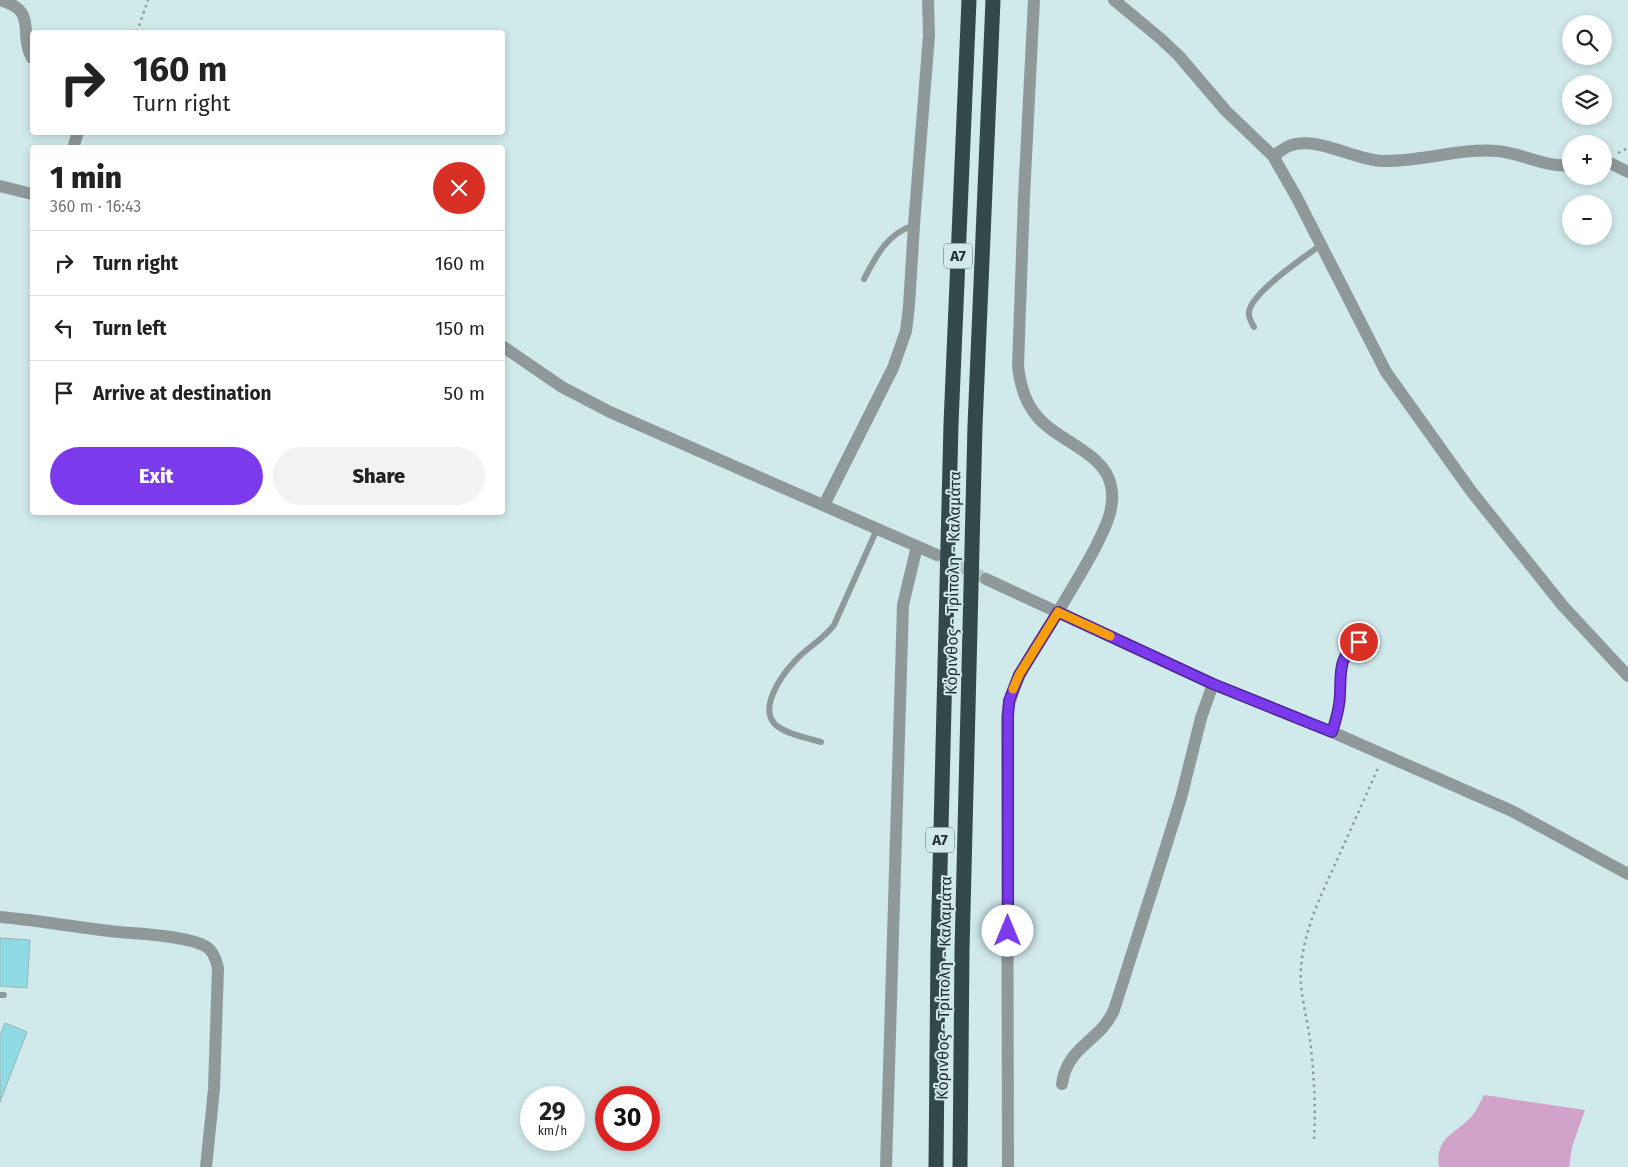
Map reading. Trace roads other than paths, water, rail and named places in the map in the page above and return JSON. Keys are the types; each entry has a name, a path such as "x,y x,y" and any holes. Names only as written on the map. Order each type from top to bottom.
{"highway":[{"name":"Κόρινθος - Τρίπολη - Καλαμάτα","path":"936,1167 938,950 951,424 969,0"},
{"name":"Κόρινθος - Τρίπολη - Καλαμάτα","path":"960,1167 962,951 974,426 993,0"}],"street":[{"path":"0,0 15,6 24,16 26,45 30,54"},
{"path":"824,505 893,368 906,332 929,35 928,0"},
{"path":"1008,1167 1009,701 1019,675 1101,537 1110,517 1113,500 1111,484 1105,470 1096,460 1051,430 1035,415 1021,386 1018,366 1034,0"},
{"path":"1114,0 1179,56 1226,111 1273,156 1386,372 1471,490 1563,606 1628,676"},
{"path":"1273,156 1290,145 1313,144 1364,159 1380,161 1397,161 1485,150 1500,151 1551,165 1562,166"},
{"path":"1612,164 1628,172"},
{"path":"0,186 30,194"},
{"path":"505,348 562,387 610,412 937,555"},
{"path":"886,1167 903,606 917,546"},
{"path":"986,579 1213,684 1332,732 1512,812 1628,874"},
{"path":"1062,1084 1063,1074 1072,1056 1101,1030 1111,1016 1116,1004 1181,798 1201,718 1213,684"},
{"path":"0,917 195,942 210,950 215,958 218,976 214,1089 206,1167"}],"lane":[{"path":"864,280 876,257 890,239 899,232 914,226"},
{"path":"1254,327 1249,311 1259,296 1294,264 1321,245"},
{"path":"821,742 790,732 776,725 772,718 769,703 787,671 795,661 827,634 834,625 877,528"},
{"path":"1332,732 1339,709 1340,672 1344,658 1351,647 1359,642 1372,639"}],"tunnel":[{"path":"941,557 986,579"}]}
